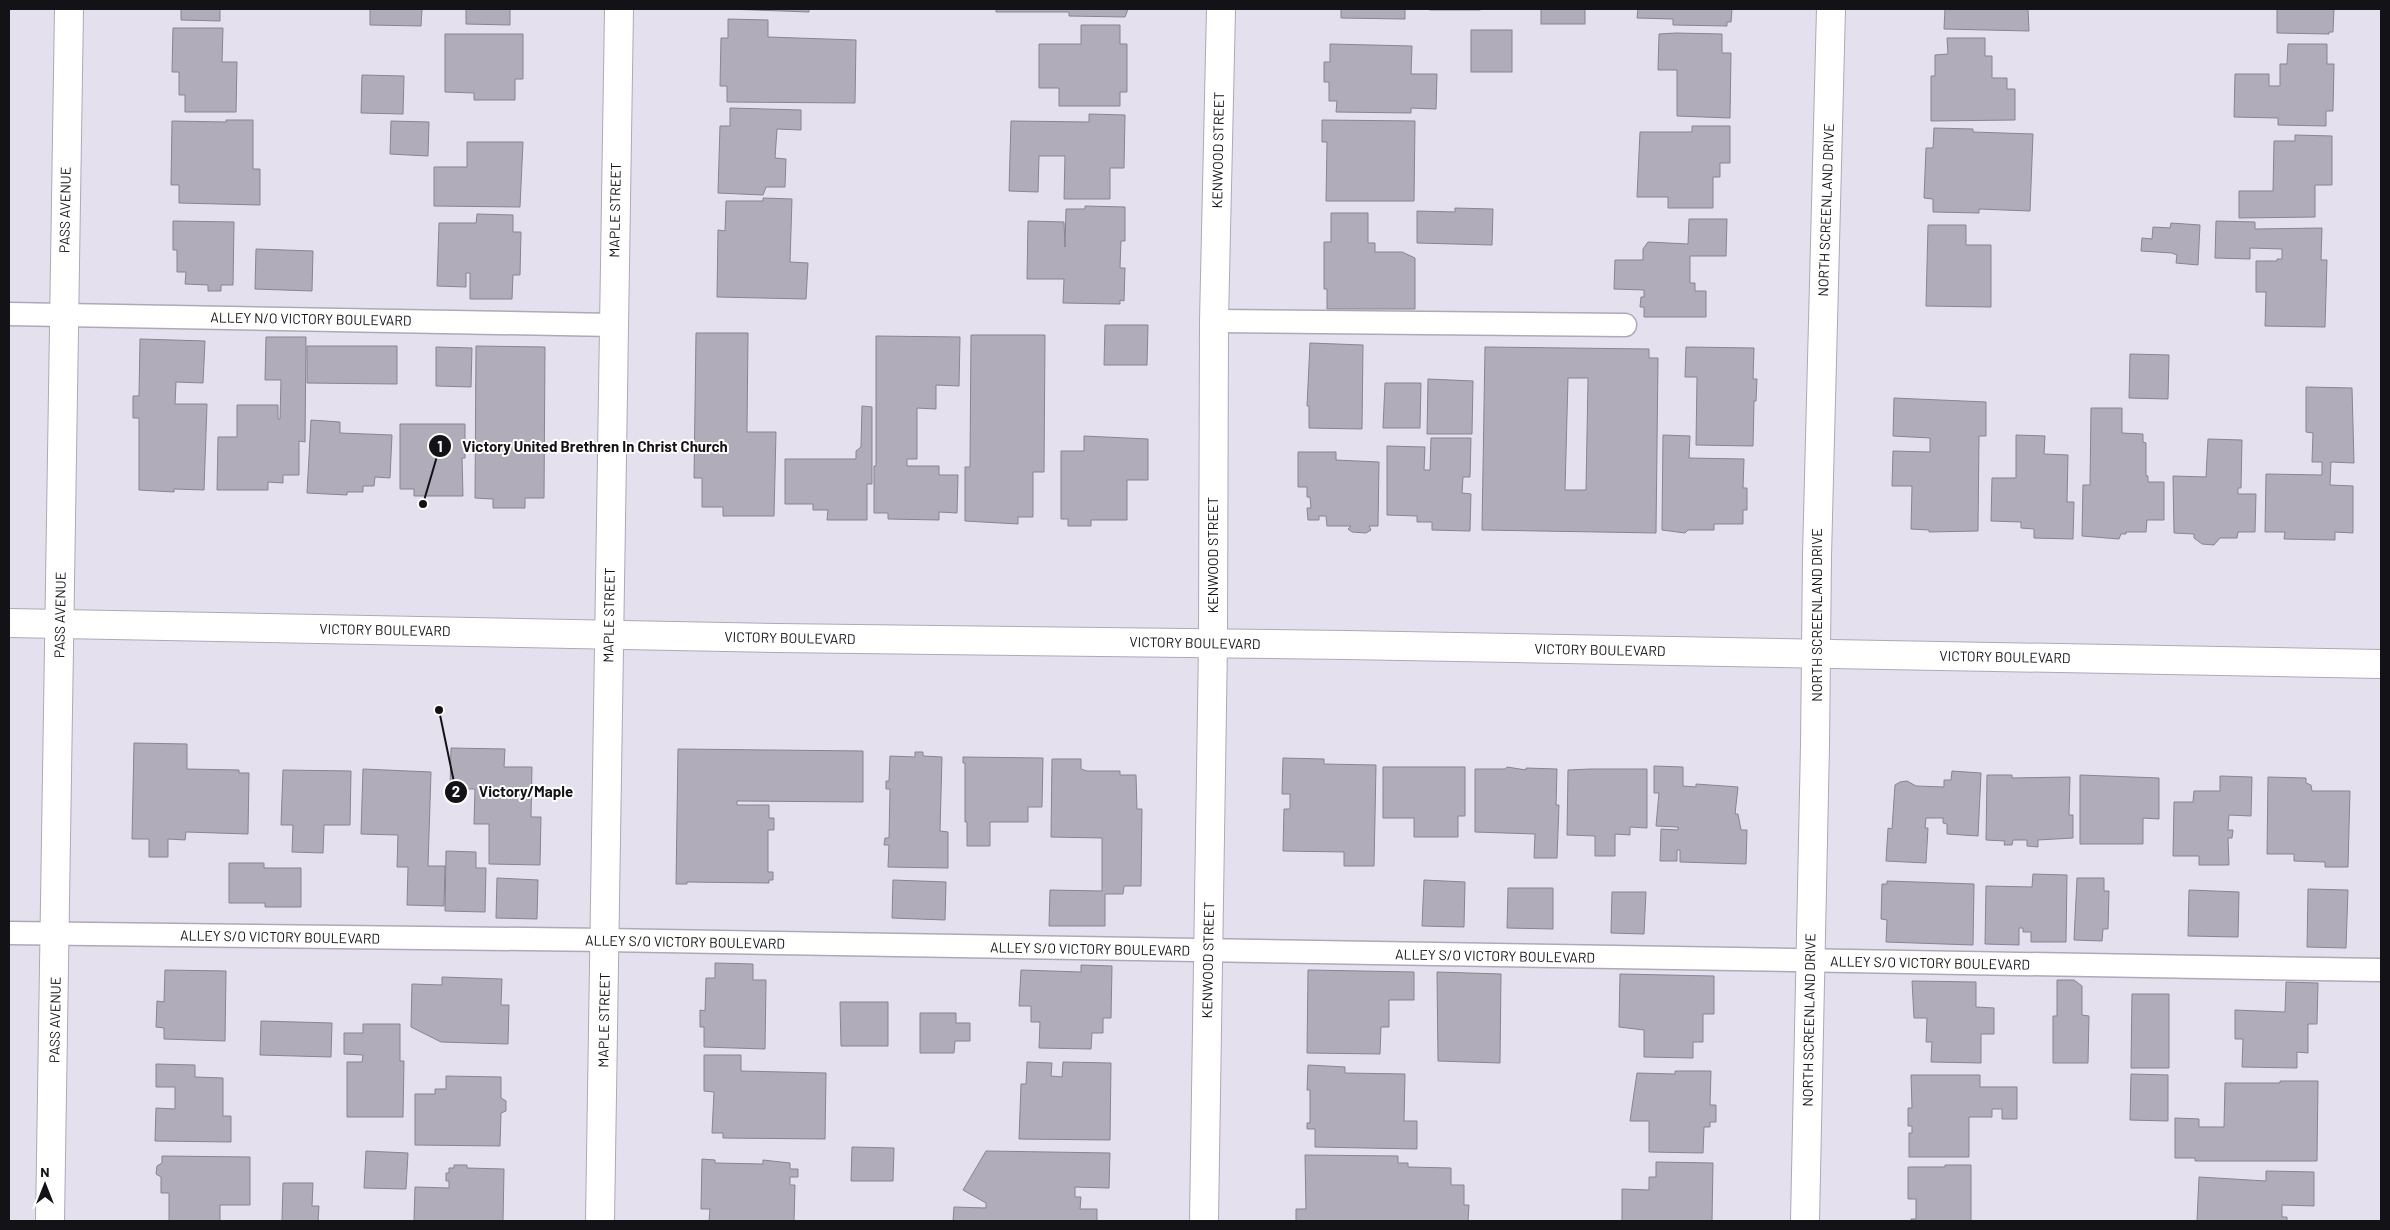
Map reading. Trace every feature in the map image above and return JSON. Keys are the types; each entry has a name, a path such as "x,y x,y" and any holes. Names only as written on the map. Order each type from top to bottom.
{"street":[{"name":"PASS AVENUE","path":"50,1221 56,934 62,315 69,9"},
{"name":"MAPLE STREET","path":"600,1221 619,9"},
{"name":"KENWOOD STREET","path":"1204,1221 1213,643 1214,321 1221,9"},
{"name":"NORTH SCREENLAND DRIVE","path":"1805,1221 1816,655 1816,556 1831,9"},
{"name":"VICTORY BOULEVARD","path":"9,623 777,638 1213,643 2381,664"}],"lane":[{"name":"ALLEY N/O VICTORY BOULEVARD","path":"9,314 613,325"},
{"path":"1214,321 1625,325"},
{"name":"ALLEY S/O VICTORY BOULEVARD","path":"9,933 605,940 2381,970"}],"building":[{"path":"181,9 220,9 220,21 181,20"},
{"path":"370,9 422,9 421,26 370,25"},
{"path":"466,9 510,9 510,25 466,24"},
{"path":"726,9 809,9 809,12"},
{"path":"996,9 1128,9 1125,17 1069,16 1069,12 996,12"},
{"path":"1341,9 1405,9 1405,19 1341,18"},
{"path":"1480,9 1480,10 1430,10"},
{"path":"1541,9 1585,9 1585,24 1541,24"},
{"path":"1638,9 1732,9 1731,22 1727,22 1727,26 1673,25 1673,19 1637,18"},
{"path":"1945,9 2028,9 2029,31 1944,29"},
{"path":"2277,9 2334,9 2333,32 2329,32 2329,34 2277,33"},
{"path":"728,19 768,20 768,37 856,40 855,103 727,102 727,86 720,86 721,38 728,38"},
{"path":"1081,25 1120,25 1120,44 1127,44 1127,92 1120,92 1120,106 1059,106 1059,88 1039,88 1039,44 1081,44"},
{"path":"173,28 223,28 222,62 237,62 236,112 185,112 185,95 179,95 179,72 172,72"},
{"path":"1471,30 1512,30 1512,72 1471,72"},
{"path":"445,34 523,34 523,79 515,79 515,100 474,100 474,93 445,92"},
{"path":"1659,34 1722,34 1722,53 1731,53 1730,118 1677,116 1677,70 1658,70"},
{"path":"1947,38 1985,38 1985,56 1992,56 1992,78 2007,78 2007,89 2015,89 2015,120 1931,121 1931,76 1935,76 1935,55 1948,54"},
{"path":"1330,44 1412,46 1411,74 1437,74 1436,109 1411,108 1411,113 1336,112 1337,101 1329,101 1329,82 1324,82 1324,62 1330,62"},
{"path":"2288,44 2327,44 2327,64 2334,64 2333,111 2326,111 2326,126 2278,125 2278,118 2234,117 2235,74 2269,74 2269,86 2280,86 2280,64 2287,64"},
{"path":"362,75 404,76 403,114 361,113"},
{"path":"730,108 801,110 801,130 777,129 775,158 786,159 785,187 766,187 763,195 718,193 720,126 730,126"},
{"path":"1089,114 1125,115 1124,168 1110,168 1110,199 1064,199 1065,156 1039,156 1038,192 1009,191 1011,121 1089,122"},
{"path":"226,120 253,120 253,169 260,169 260,205 179,203 179,185 171,185 172,121 226,122"},
{"path":"1322,120 1415,121 1414,201 1326,201 1327,142 1322,142"},
{"path":"391,121 429,122 428,156 390,154"},
{"path":"1692,126 1730,126 1730,163 1720,163 1720,177 1713,177 1713,208 1668,208 1668,197 1637,197 1640,132 1692,132"},
{"path":"1934,128 1973,129 1973,132 2033,134 2030,211 1979,209 1979,213 1933,212 1933,199 1924,198 1926,148 1933,148"},
{"path":"2295,135 2332,136 2332,185 2315,185 2315,217 2239,218 2239,191 2273,191 2274,141 2295,141"},
{"path":"467,142 523,142 520,207 434,206 434,167 467,167"},
{"path":"763,198 792,199 790,262 808,263 806,299 717,297 718,230 725,231 726,201 763,201"},
{"path":"1085,206 1125,207 1125,241 1121,241 1120,268 1125,268 1124,301 1120,300 1120,304 1063,303 1064,279 1027,279 1028,221 1064,222 1065,247 1066,209 1085,209"},
{"path":"1455,208 1493,209 1492,245 1417,243 1417,211 1455,212"},
{"path":"1331,213 1368,213 1368,243 1375,243 1375,252 1402,252 1415,258 1415,309 1327,309 1327,289 1324,289 1324,242 1331,242"},
{"path":"477,214 513,215 513,232 521,232 520,275 513,275 512,299 470,299 470,273 466,273 466,287 437,286 439,223 476,223"},
{"path":"1689,219 1727,219 1726,256 1690,256 1690,283 1695,283 1695,291 1706,291 1706,317 1644,317 1644,307 1640,307 1641,297 1644,297 1644,290 1614,289 1615,260 1643,260 1643,249 1648,242 1688,244"},
{"path":"173,221 234,222 233,285 221,285 221,291 208,291 208,285 185,284 186,272 177,272 177,250 173,250"},
{"path":"2216,221 2255,222 2255,229 2322,228 2321,260 2327,260 2325,327 2265,326 2266,292 2256,292 2256,261 2277,261 2277,259 2282,259 2282,249 2250,248 2250,259 2215,258"},
{"path":"2171,223 2200,225 2198,265 2176,263 2177,255 2172,253 2141,251 2142,238 2152,239 2153,227 2170,228"},
{"path":"1928,225 1966,225 1966,245 1991,245 1991,307 1926,306"},
{"path":"256,249 313,251 312,291 255,289"},
{"path":"1105,325 1148,325 1147,365 1104,365"},
{"path":"696,333 748,333 747,432 776,432 774,516 723,516 723,507 702,507 702,478 694,478"},
{"path":"971,335 1045,335 1044,472 1033,472 1033,517 1018,517 1018,524 965,521 965,467 970,467"},
{"path":"876,336 960,337 959,386 936,385 936,409 917,408 917,459 907,459 907,466 939,466 939,475 958,475 957,513 939,512 939,520 888,519 888,513 874,513"},
{"path":"266,337 306,337 305,442 299,441 299,475 283,475 283,483 268,482 268,490 217,490 218,437 237,437 237,405 278,405 278,419 280,419 281,380 265,380"},
{"path":"140,339 205,341 203,383 176,382 175,404 207,404 204,490 174,489 174,492 139,490 139,418 133,418 133,396 139,396"},
{"path":"1310,343 1363,345 1362,429 1309,428 1309,406 1307,406"},
{"path":"307,346 397,346 397,384 307,383"},
{"path":"476,346 545,347 544,498 525,498 525,508 493,508 493,499 475,498"},
{"path":"436,347 472,348 471,387 436,386"},
{"path":"1485,347 1649,349 1649,358 1658,358 1656,533 1482,530","holes":["1568,378 1588,378 1586,490 1565,490"]},
{"path":"1686,347 1754,348 1753,379 1757,379 1756,401 1754,401 1753,446 1696,445 1697,377 1685,377"},
{"path":"2130,354 2169,355 2168,399 2129,398"},
{"path":"1428,379 1473,381 1472,434 1427,434"},
{"path":"1385,383 1421,383 1420,428 1383,428"},
{"path":"2306,387 2352,388 2354,463 2331,462 2330,485 2353,486 2353,533 2335,532 2335,540 2284,539 2285,532 2265,532 2266,474 2322,475 2322,462 2312,462 2313,433 2306,432"},
{"path":"1894,398 1986,402 1986,436 1979,436 1978,531 1929,532 1929,530 1911,529 1912,486 1892,486 1893,451 1930,452 1930,438 1893,436"},
{"path":"862,406 872,407 872,484 867,484 867,520 827,520 828,510 813,510 813,504 785,504 785,459 856,459 856,451 861,447"},
{"path":"2091,408 2122,408 2122,433 2143,434 2143,442 2146,443 2146,476 2148,476 2148,482 2164,482 2164,520 2147,520 2146,532 2126,532 2126,534 2121,534 2119,539 2082,536 2083,485 2090,485"},
{"path":"311,420 340,422 340,433 392,435 390,478 375,477 374,486 363,486 363,492 347,492 347,495 307,493"},
{"path":"400,424 465,424 465,458 462,458 463,496 414,496 414,489 400,489"},
{"path":"1663,435 1690,436 1689,458 1744,459 1743,488 1747,488 1747,510 1743,510 1743,524 1714,524 1714,530 1688,530 1685,533 1662,530"},
{"path":"2016,435 2045,436 2044,454 2068,455 2067,502 2074,502 2073,539 2034,538 2034,529 2021,528 2021,522 1991,521 1992,478 2016,478"},
{"path":"1084,436 1148,439 1148,480 1127,480 1127,520 1091,520 1091,526 1068,526 1068,519 1061,519 1061,451 1084,451"},
{"path":"1431,438 1471,438 1470,477 1463,477 1462,493 1471,494 1470,531 1432,530 1432,522 1417,522 1417,516 1387,515 1387,446 1425,447 1424,470 1430,470"},
{"path":"2208,439 2242,440 2241,488 2238,488 2238,494 2256,494 2255,532 2238,532 2237,538 2220,538 2214,545 2202,544 2194,538 2194,534 2174,533 2173,476 2206,477"},
{"path":"1298,452 1336,452 1336,460 1379,462 1378,526 1369,526 1371,530 1366,533 1352,532 1348,529 1351,526 1327,526 1326,516 1319,516 1319,520 1308,520 1307,508 1311,508 1310,497 1307,497 1307,487 1298,487"},
{"path":"134,743 187,744 187,769 239,770 239,773 249,773 248,834 186,832 185,840 168,839 168,857 149,857 149,839 132,839"},
{"path":"451,748 505,749 504,767 532,767 531,817 541,817 540,865 489,864 489,824 474,824 475,789 450,789"},
{"path":"678,749 863,751 863,802 737,801 737,805 769,805 769,818 774,818 774,830 768,830 768,872 773,872 773,880 769,880 769,883 687,882 687,884 676,884"},
{"path":"915,752 923,752 923,756 942,757 940,831 948,832 948,868 888,867 889,845 884,845 885,838 889,838 890,789 886,789 886,781 889,781 890,756 915,757"},
{"path":"963,757 1043,758 1042,807 1028,807 1028,822 990,822 990,846 967,846 965,763 963,763"},
{"path":"1283,758 1324,759 1324,764 1376,765 1374,866 1344,866 1344,852 1283,851 1284,809 1290,809 1290,794 1282,794"},
{"path":"1052,759 1081,759 1081,769 1087,771 1120,771 1120,775 1136,775 1137,809 1142,809 1141,886 1124,886 1123,894 1105,894 1105,926 1049,926 1050,890 1102,891 1102,838 1051,837"},
{"path":"1654,766 1683,767 1683,786 1696,787 1696,784 1738,787 1735,814 1738,814 1741,830 1747,830 1746,864 1680,862 1680,850 1677,850 1677,861 1660,861 1661,829 1678,830 1678,827 1656,826 1659,793 1654,793"},
{"path":"1383,767 1465,767 1465,816 1458,816 1458,837 1414,837 1414,818 1383,818"},
{"path":"1507,767 1526,770 1526,768 1557,769 1556,805 1559,805 1557,858 1534,858 1535,834 1475,832 1475,769 1505,769"},
{"path":"363,769 431,772 428,866 445,866 444,906 407,905 408,867 397,867 398,835 361,834"},
{"path":"1647,769 1647,828 1630,827 1630,835 1615,834 1615,856 1595,856 1595,836 1567,835 1568,770"},
{"path":"283,770 351,771 350,825 324,825 323,853 292,852 293,825 281,825"},
{"path":"1952,771 1981,773 1978,836 1947,834 1947,824 1943,823 1943,818 1926,818 1925,828 1928,828 1926,863 1886,861 1888,828 1892,829 1895,785 1907,781 1916,786 1944,787 1944,780 1951,780"},
{"path":"1987,775 2012,775 2012,778 2070,777 2069,815 2073,815 2073,838 2038,840 2038,847 2027,846 2027,840 2013,840 2012,845 2004,845 2005,841 1986,840"},
{"path":"2080,775 2159,778 2159,819 2143,818 2143,844 2080,844"},
{"path":"2220,776 2252,777 2251,816 2229,815 2228,830 2233,830 2232,838 2228,838 2229,865 2199,865 2199,856 2173,856 2174,802 2193,802 2194,791 2220,791"},
{"path":"2268,777 2306,778 2306,783 2311,785 2312,791 2350,791 2348,867 2325,867 2325,862 2294,861 2294,854 2267,854"},
{"path":"446,851 476,852 476,868 486,868 485,912 445,911"},
{"path":"229,863 264,863 264,868 301,868 301,907 265,907 265,903 229,903"},
{"path":"2033,874 2067,875 2066,942 2031,942 2031,932 2023,932 2023,928 2019,928 2019,945 1985,944 1986,886 2032,887"},
{"path":"497,878 538,880 537,919 496,918"},
{"path":"2077,878 2104,878 2104,891 2109,891 2108,929 2103,929 2102,941 2074,940"},
{"path":"893,880 946,882 945,920 892,918"},
{"path":"1424,880 1465,882 1464,927 1422,926"},
{"path":"1887,881 1974,884 1973,945 1886,942 1887,920 1881,919 1882,884 1887,884"},
{"path":"1508,888 1553,888 1553,929 1507,928"},
{"path":"2308,889 2348,890 2346,948 2307,947"},
{"path":"2189,890 2239,892 2238,937 2188,936"},
{"path":"1612,892 1646,892 1644,934 1611,933"},
{"path":"715,963 753,964 753,980 766,980 765,1049 704,1047 704,1027 700,1027 700,1010 705,1011 706,978 715,978"},
{"path":"1081,965 1112,966 1111,1018 1103,1018 1103,1033 1092,1033 1091,1049 1039,1048 1040,1022 1031,1022 1031,1006 1019,1006 1021,970 1081,972"},
{"path":"165,970 226,971 225,1041 164,1039 164,1028 156,1027 157,1001 164,1002"},
{"path":"1308,970 1414,972 1414,1000 1389,1000 1389,1027 1381,1027 1380,1054 1307,1053"},
{"path":"1437,972 1501,974 1500,1063 1438,1061"},
{"path":"1620,974 1714,976 1714,1014 1703,1014 1703,1042 1693,1042 1693,1058 1644,1057 1644,1030 1619,1027"},
{"path":"442,977 502,979 501,1005 509,1005 508,1044 441,1042 411,1027 412,984 442,985"},
{"path":"2057,980 2074,980 2082,986 2082,1015 2089,1016 2088,1063 2053,1063 2053,1016 2057,1016"},
{"path":"1912,981 1976,982 1976,1007 1994,1008 1994,1034 1981,1034 1981,1063 1931,1062 1932,1042 1926,1042 1927,1018 1914,1018"},
{"path":"2286,982 2318,983 2317,1024 2308,1024 2308,1053 2297,1052 2297,1068 2242,1067 2243,1039 2235,1039 2235,1010 2285,1012"},
{"path":"2132,994 2169,994 2169,1068 2131,1068"},
{"path":"840,1002 888,1002 888,1046 841,1046"},
{"path":"920,1013 956,1013 956,1023 970,1023 970,1041 955,1041 954,1053 920,1053"},
{"path":"261,1021 332,1023 331,1057 260,1055"},
{"path":"363,1024 400,1024 400,1061 404,1061 403,1117 347,1117 347,1062 362,1062 363,1055 344,1054 344,1033 363,1033"},
{"path":"704,1055 741,1055 741,1071 826,1073 825,1139 723,1138 723,1133 712,1133 714,1092 704,1091"},
{"path":"1027,1062 1052,1063 1051,1076 1062,1077 1063,1062 1111,1063 1110,1140 1019,1139 1021,1084 1026,1084"},
{"path":"156,1064 195,1065 195,1077 223,1078 223,1116 231,1116 231,1142 155,1141 156,1108 175,1109 175,1087 156,1087"},
{"path":"1308,1065 1345,1067 1345,1073 1405,1074 1404,1121 1417,1121 1417,1149 1315,1147 1315,1129 1307,1129 1307,1123 1310,1123 1310,1090 1307,1090"},
{"path":"1675,1071 1711,1071 1710,1105 1716,1105 1716,1122 1710,1122 1710,1127 1704,1127 1703,1153 1649,1152 1649,1121 1630,1121 1637,1073 1675,1074"},
{"path":"2131,1074 2168,1075 2168,1121 2130,1120"},
{"path":"1911,1075 1980,1075 1980,1087 2017,1087 2017,1119 2002,1119 2002,1109 1992,1109 1992,1117 1969,1117 1969,1157 1909,1157 1909,1133 1912,1133 1912,1126 1908,1126 1908,1108 1912,1108"},
{"path":"446,1076 501,1077 501,1098 506,1101 506,1111 501,1113 500,1146 415,1145 415,1094 435,1094 435,1089 446,1089"},
{"path":"2280,1081 2318,1081 2317,1161 2195,1161 2195,1158 2175,1158 2175,1118 2199,1119 2199,1127 2224,1127 2225,1083 2280,1083"},
{"path":"852,1147 894,1148 893,1181 851,1181"},
{"path":"366,1151 408,1153 406,1189 364,1188"},
{"path":"986,1151 1110,1153 1109,1188 1075,1187 1075,1197 1081,1197 1080,1209 1097,1209 1097,1221 953,1221 954,1207 986,1208 986,1203 963,1190"},
{"path":"1305,1155 1398,1156 1398,1163 1408,1163 1408,1167 1451,1168 1451,1185 1464,1185 1464,1205 1469,1205 1468,1221 1296,1221 1296,1209 1306,1209"},
{"path":"162,1156 250,1157 250,1205 220,1205 220,1221 169,1221 169,1193 161,1193 161,1177 156,1174 157,1166 162,1163"},
{"path":"702,1159 715,1160 715,1163 763,1164 763,1160 790,1163 790,1169 798,1169 798,1177 790,1177 790,1185 795,1185 794,1221 709,1221 710,1209 701,1209"},
{"path":"1656,1162 1713,1163 1712,1221 1622,1221 1622,1189 1649,1190 1649,1177 1656,1177"},
{"path":"454,1165 467,1165 467,1168 504,1169 503,1221 414,1221 415,1187 449,1188 449,1181 446,1181 446,1173 449,1173 449,1168 454,1168"},
{"path":"1945,1165 1971,1165 1971,1221 1911,1221 1911,1219 1916,1219 1916,1199 1908,1199 1908,1167 1945,1167"},
{"path":"2266,1171 2314,1172 2314,1206 2282,1205 2282,1217 2287,1217 2287,1221 2197,1221 2199,1177 2266,1181"},
{"path":"283,1183 313,1183 312,1206 319,1206 318,1221 282,1221"}],"place":[{"name":"Victory United Brethren In Christ Church","path":"423,504"},
{"name":"Victory/Maple","path":"439,710"}]}
